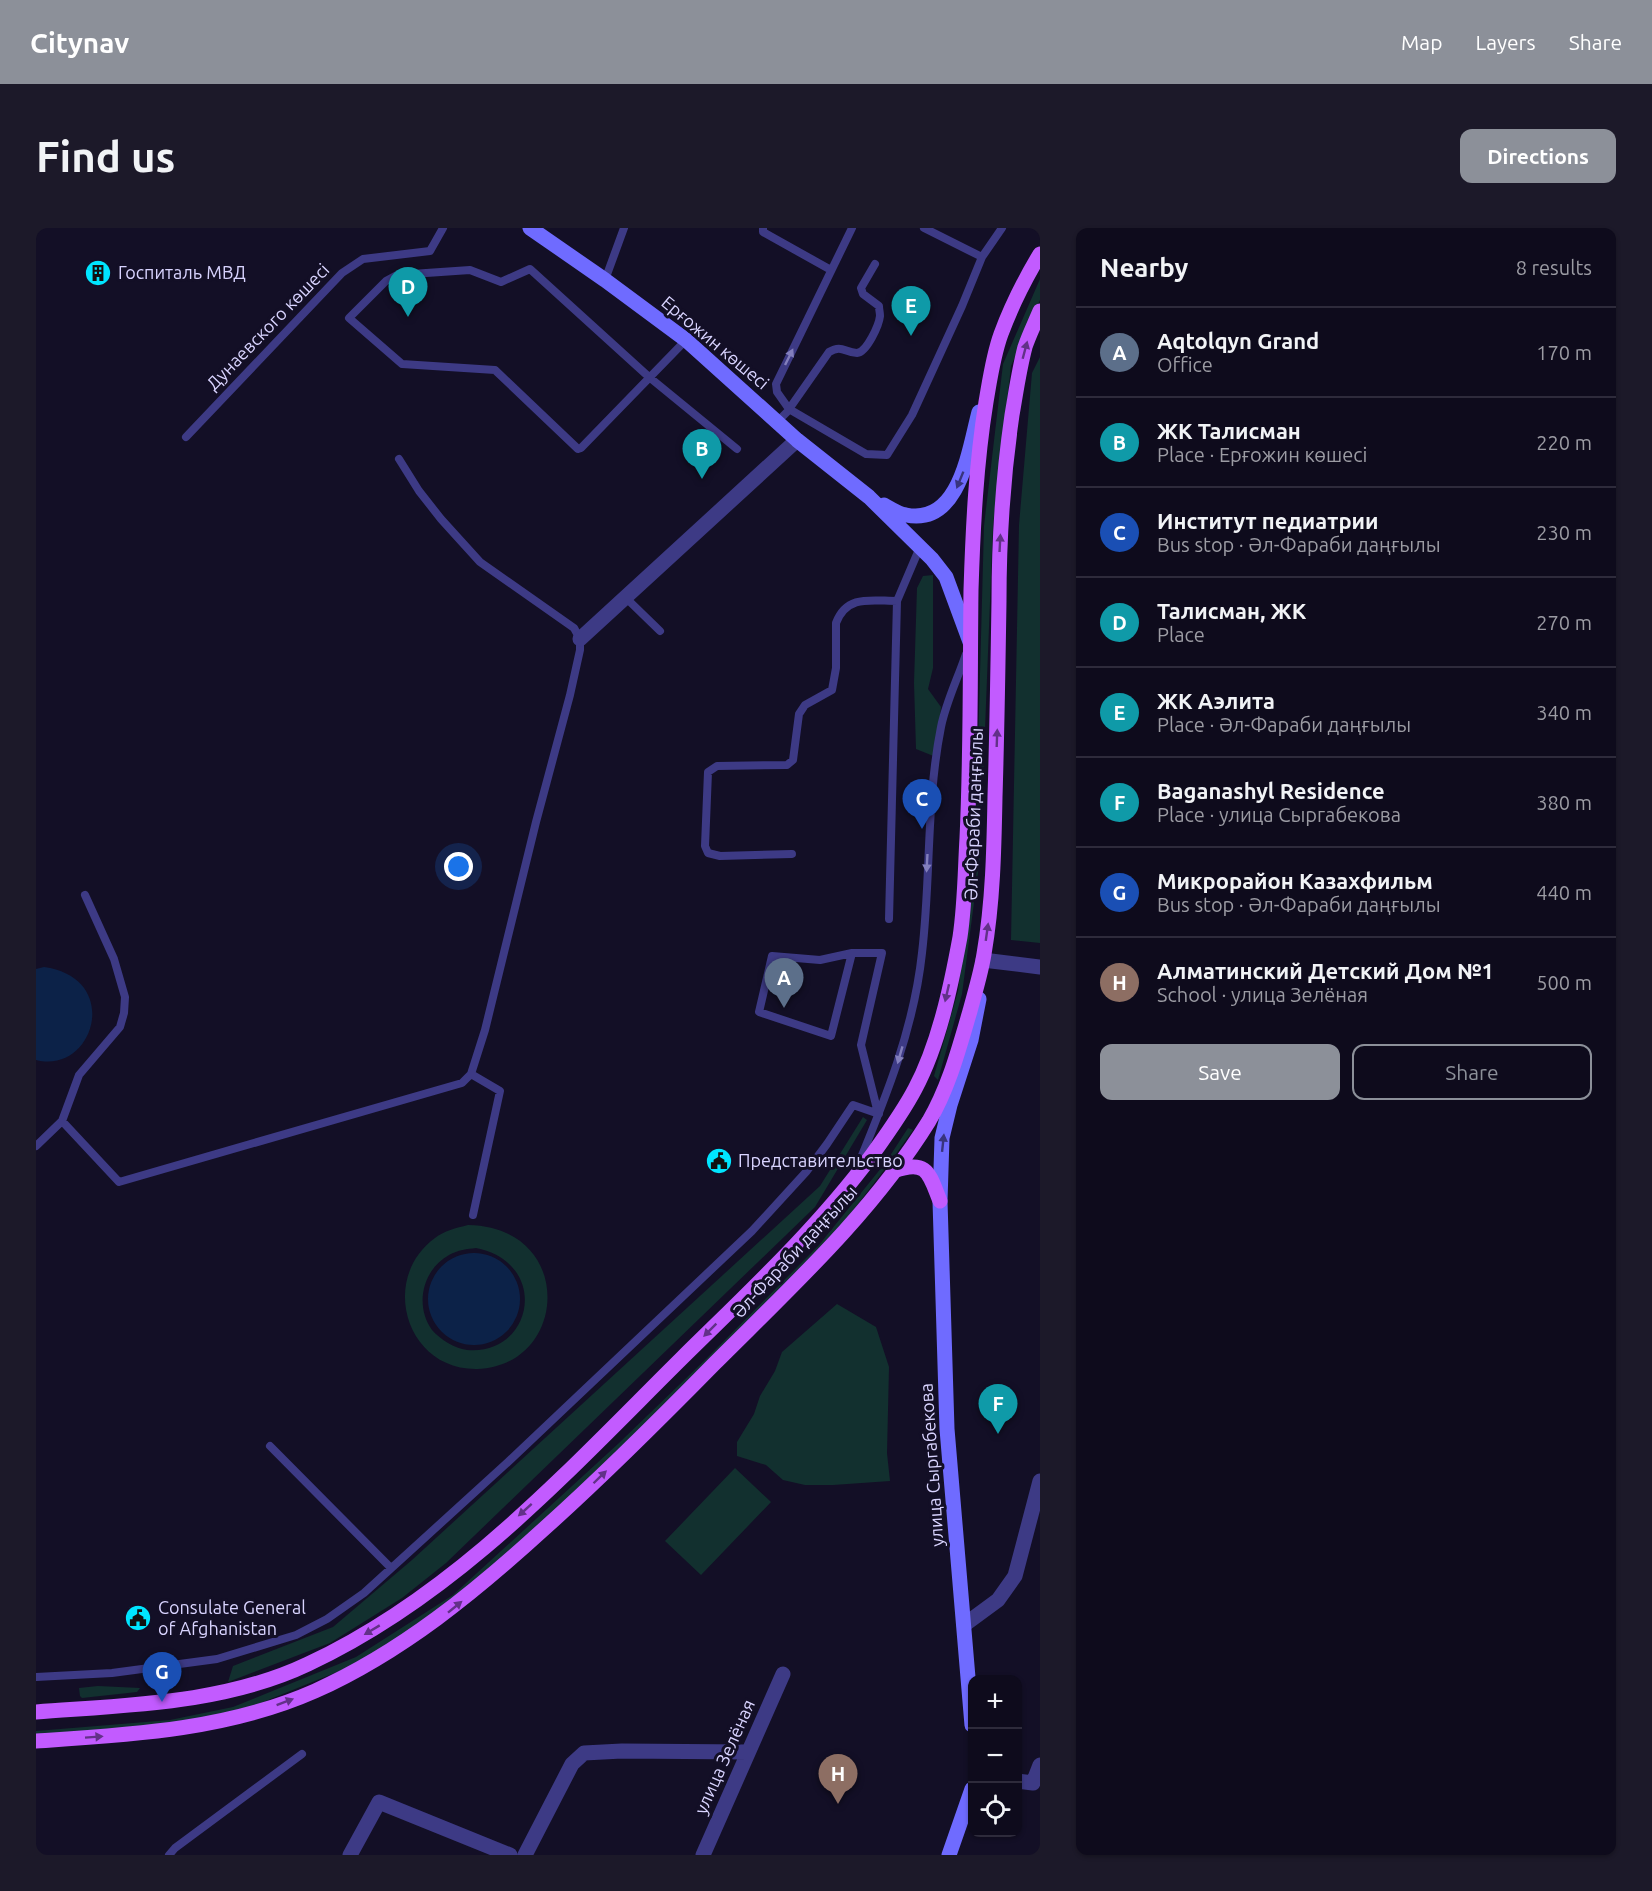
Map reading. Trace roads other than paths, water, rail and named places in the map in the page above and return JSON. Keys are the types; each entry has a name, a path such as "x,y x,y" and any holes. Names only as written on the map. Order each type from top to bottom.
{"main road":[{"name":"Әл-Фараби даңғылы","path":"36,1712 162,1702 240,1689 304,1667 396,1616 475,1556 563,1475 810,1230 852,1181 881,1142 916,1087 931,1051 961,932 966,869 970,749 970,642 976,484 982,427 993,363 1002,332 1040,254"},
{"name":"Әл-Фараби даңғылы","path":"36,1741 130,1735 179,1728 235,1718 273,1707 315,1691 371,1662 445,1614 494,1575 649,1430 816,1263 894,1171 931,1118 945,1090 961,1043 983,960 990,918 993,866 1002,490 1018,377 1026,343 1040,311"},
{"path":"894,1171 910,1165 926,1170 940,1202"},
{"path":"36,1748 64,1739"}],"street":[{"name":"Ерғожин көшесі","path":"530,228 686,340 797,440 869,497 920,547 946,577 970,642"},
{"name":"Ерғожин көшесі","path":"869,497 903,515 915,516 933,512 945,504 954,494 962,477 993,363"},
{"path":"580,639 797,440"},
{"path":"983,960 1040,967"},
{"name":"улица Сыргабекова","path":"968,1675 947,1429 940,1202 942,1138 971,1040 978,1008 983,960"},
{"path":"964,1625 998,1600 1015,1576 1040,1481"},
{"name":"улица Зелёная","path":"703,1855 783,1674"},
{"path":"525,1855 572,1764 584,1753 748,1752"},
{"path":"1030,1785 1040,1765"},
{"path":"949,1855 968,1800"},
{"path":"350,1855 379,1802 510,1855"}],"lane":[{"name":"Дунаевского көшесі","path":"186,437 342,273 363,259 430,251 443,228"},
{"path":"605,280 624,228"},
{"path":"763,228 763,232 831,270"},
{"path":"852,228 776,384 777,392 789,409 866,454 887,455 912,415 963,306 982,257 1002,228"},
{"path":"924,228 982,257"},
{"path":"778,422 829,352 835,348 842,348 857,353 863,351 868,345 880,314 879,306 862,294 861,288 875,264"},
{"path":"686,340 650,377 581,448 578,449 495,370 402,364 349,318 386,281 397,276 470,270 501,282 530,269 650,377 737,449"},
{"path":"62,1121 119,1182 454,1086 462,1083 471,1074 485,1030 570,695 580,650 580,639 574,628 480,562 441,519 419,491 399,459"},
{"path":"888,919 897,601 920,547"},
{"path":"626,597 660,631"},
{"path":"792,854 720,856 708,852 705,846 708,772 717,766 787,765 793,760 799,714 805,705 832,690 836,668 836,623 839,616 846,607 854,602 897,601"},
{"path":"852,1181 896,1068 912,1013 922,953 932,779 941,724 970,642"},
{"path":"36,1146 62,1121 79,1075 120,1027 124,1013 125,997 114,959 85,895"},
{"path":"852,953 831,1036 759,1012 772,956 820,960 852,953 882,953 861,1045 879,1114"},
{"path":"471,1074 500,1090 473,1215"},
{"path":"36,1677 112,1672 218,1659 296,1635 327,1619 364,1593 508,1462 752,1231 806,1172 853,1105 879,1114"},
{"path":"270,1446 391,1568"},
{"path":"169,1855 175,1848 302,1754"}],"water":[{"path":"44,967 69,975 84,988 91,1005 91,1023 85,1040 73,1053 56,1061 36,1060 36,969"},
{"path":"474,1253 492,1256 507,1266 517,1281 520,1299 517,1317 507,1332 492,1342 474,1345 456,1342 441,1332 431,1317 428,1299 431,1281 441,1266 456,1256"}],"place":[{"name":"Госпиталь МВД","path":"98,273"},
{"name":"Талисман, ЖК","path":"408,317"},
{"name":"ЖК Аэлита","path":"911,336"},
{"name":"ЖК Талисман","path":"702,479"},
{"name":"Институт педиатрии","path":"922,829"},
{"name":"Aqtolqyn Grand","path":"784,1008"},
{"name":"Представительство","path":"719,1161"},
{"name":"Baganashyl Residence","path":"998,1434"},
{"name":"Consulate General of Afghanistan","path":"138,1618"},
{"name":"Микрорайон Казахфильм","path":"162,1702"},
{"name":"Алматинский Детский Дом №1","path":"838,1804"}]}
